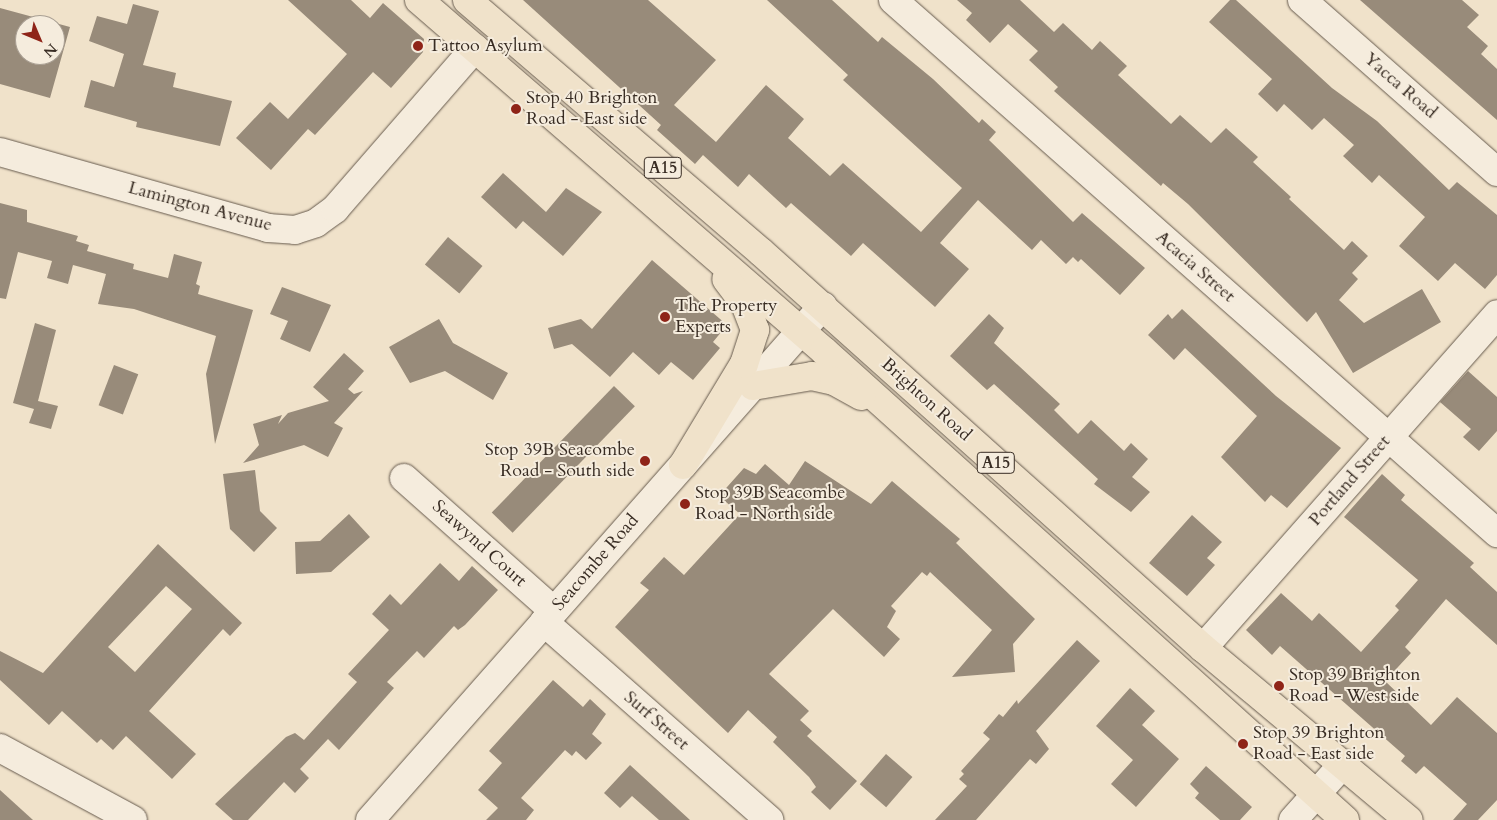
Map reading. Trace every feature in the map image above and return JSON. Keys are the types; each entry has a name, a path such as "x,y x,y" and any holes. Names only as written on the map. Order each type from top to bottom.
{"main road":[{"name":"Brighton Road","path":"419,0 802,331 1345,820"},
{"name":"Brighton Road","path":"467,0 823,306 1203,648 1344,763 1409,820"},
{"path":"683,465 744,364 755,330 745,304 695,238"},
{"path":"753,386 812,376 834,381 903,421"}],"street":[{"path":"442,20 460,0"},
{"name":"Acacia Street","path":"893,0 1497,533"},
{"name":"Yacca Road","path":"1302,0 1497,172"},
{"name":"Lamington Avenue","path":"0,152 268,228 295,230 316,223 334,209 475,48"},
{"name":"Seacombe Road","path":"370,820 823,306"},
{"name":"Portland Street","path":"1203,648 1497,314"},
{"name":"Seawynd Court","path":"404,478 549,617"},
{"name":"Surf Street","path":"549,617 769,820"},
{"path":"0,748 133,820"},
{"path":"1293,820 1344,763"}],"building":[{"path":"288,0 351,0 370,18 383,3 424,39 423,52 391,88 373,72 315,135 308,129 271,170 236,138 270,102 288,119 347,54"},
{"path":"523,0 648,0 716,60 674,105 716,142 766,85 804,119 788,138 830,176 843,163 921,232 962,188 843,80 848,75 767,0 832,0 878,42 882,37 933,79 979,123 982,119 996,132 989,140 1073,222 1082,213 1145,268 1120,295 1081,259 1078,262 1073,257 1066,264 1041,240 1032,250 978,200 940,243 969,269 935,307 863,243 851,256 791,203 786,208 749,174 738,187 703,155 695,164 657,130 661,125"},
{"path":"957,0 1020,0 1054,32 1063,23 1092,50 1100,41 1127,66 1118,75 1171,124 1180,115 1211,143 1226,128 1258,157 1253,162 1291,197 1289,199 1344,250 1352,241 1368,256 1352,273 1358,279 1339,300 1364,323 1422,289 1441,322 1353,373 1316,312 1307,322 1188,204 1163,183 1161,186 1054,91 1058,87 1029,60 1038,51 1008,24 990,43 966,20 972,13"},
{"path":"1230,0 1236,0 1332,88 1377,121 1449,190 1457,182 1497,215 1497,275 1485,289 1455,263 1438,281 1399,246 1425,217 1379,175 1372,183 1343,156 1354,145 1324,118 1312,130 1284,104 1277,112 1258,94 1272,79 1209,22"},
{"path":"1360,0 1462,0 1479,15 1467,27 1488,46 1481,54 1497,69 1497,120"},
{"path":"133,4 159,11 143,65 176,73 173,87 232,101 220,146 136,127 137,122 84,107 91,80 114,87 124,54 89,41 97,16 127,24"},
{"path":"0,8 26,15 15,15 15,65 59,65 50,98 0,84"},
{"path":"65,26 70,27 65,45"},
{"path":"503,173 546,212 566,188 602,212 563,256 523,221 516,229 481,197"},
{"path":"0,203 27,210 27,222 78,236 76,241 89,245 87,251 134,264 133,269 168,278 174,254 202,262 196,284 200,286 198,294 253,310 215,444 206,374 216,336 134,309 98,304 106,274 73,265 68,284 47,278 52,261 18,252 6,299 0,298"},
{"path":"448,237 482,266 459,294 425,265"},
{"name":"The Property Experts","path":"652,260 727,325 713,342 720,348 693,380 671,362 659,375 633,352 610,377 572,344 554,349 548,328 581,319 592,329"},
{"path":"282,287 331,305 310,352 280,339 288,321 270,314"},
{"path":"1182,309 1276,396 1341,448 1287,508 1271,495 1265,502 1221,457 1257,416 1185,348 1174,360 1148,335 1168,314 1172,319"},
{"path":"989,314 1004,328 994,343 1060,404 1054,410 1078,434 1091,420 1124,451 1131,443 1148,459 1132,477 1150,492 1131,512 1094,484 1098,479 994,384 987,390 950,356"},
{"path":"439,319 453,343 508,373 493,400 445,371 410,383 389,347"},
{"path":"35,323 56,330 38,401 58,406 51,429 29,423 34,409 13,403"},
{"path":"344,353 364,371 348,389 354,394 363,391 334,423 343,428 328,457 304,445 243,463 259,445 253,424 282,415 278,424 288,413 329,401 313,387"},
{"path":"114,365 138,374 123,414 99,405"},
{"path":"1468,371 1497,397 1497,431 1479,451 1463,437 1471,429 1440,402"},
{"path":"614,386 635,406 513,533 492,513"},
{"path":"805,461 871,504 892,481 960,539 956,543 1035,619 1013,644 1015,672 952,677 992,630 930,572 927,576 922,572 891,606 896,611 887,627 900,639 884,657 833,609 769,674 809,711 800,720 812,731 807,736 857,781 830,810 811,792 816,787 809,777 773,742 777,737 748,710 728,733 615,627 649,590 640,583 664,557 684,575 740,514 719,496 744,468 756,474 765,464 789,485"},
{"path":"255,470 260,511 277,528 254,552 230,529 223,474"},
{"path":"1382,474 1405,495 1401,500 1474,563 1470,567 1497,592 1497,645 1446,599 1405,647 1411,653 1385,681 1431,725 1457,697 1497,733 1497,800 1478,820 1453,820 1467,804 1424,766 1416,774 1401,761 1405,756 1280,646 1272,655 1246,630 1281,593 1312,621 1319,613 1361,652 1399,610 1395,606 1418,580 1344,517"},
{"path":"349,514 370,537 331,572 296,574 295,542 320,541"},
{"path":"1192,515 1222,542 1207,558 1215,565 1187,596 1149,563"},
{"path":"158,544 242,623 230,636 223,629 149,711 196,754 172,779 126,736 113,750 101,739 97,743 62,711 49,725 0,680 0,651 43,673","holes":["166,586 192,609 135,672 108,647"]},
{"path":"440,563 459,581 472,566 498,590 465,625 458,630 454,626 424,658 417,651 387,682 394,688 339,750 328,739 300,769 309,778 295,793 284,782 248,820 233,820 215,804 286,737 295,733 304,740 357,682 348,674 389,630 372,614 390,594 401,605"},
{"path":"1077,640 1100,661 1036,731 1049,749 1036,764 1030,759 976,820 935,820 967,786 959,779 964,774 961,771 990,739 983,733 999,714 1003,717 1017,700 1018,704"},
{"path":"553,680 583,707 590,699 606,714 592,734 602,743 586,760 576,751 572,756 565,750 521,798 534,810 526,820 486,820 498,808 478,790 502,763 489,751"},
{"path":"1130,688 1155,711 1142,725 1179,759 1136,807 1111,784 1133,760 1096,726"},
{"path":"886,754 912,777 886,807 860,784"},
{"path":"630,765 690,820 659,820 632,796 620,808 604,793"},
{"path":"1206,766 1252,807 1240,820 1220,820 1195,798 1199,793 1190,784"},
{"path":"0,790 33,820 0,820"}],"place":[{"name":"Tattoo Asylum","path":"418,46"},
{"name":"Stop 40 Brighton Road - East side","path":"516,109"},
{"name":"The Property Experts","path":"665,317"},
{"name":"Stop 39B Seacombe Road - South side","path":"645,461"},
{"name":"Stop 39B Seacombe Road - North side","path":"685,504"},
{"name":"Stop 39 Brighton Road - West side","path":"1279,686"},
{"name":"Stop 39 Brighton Road - East side","path":"1243,744"}]}
